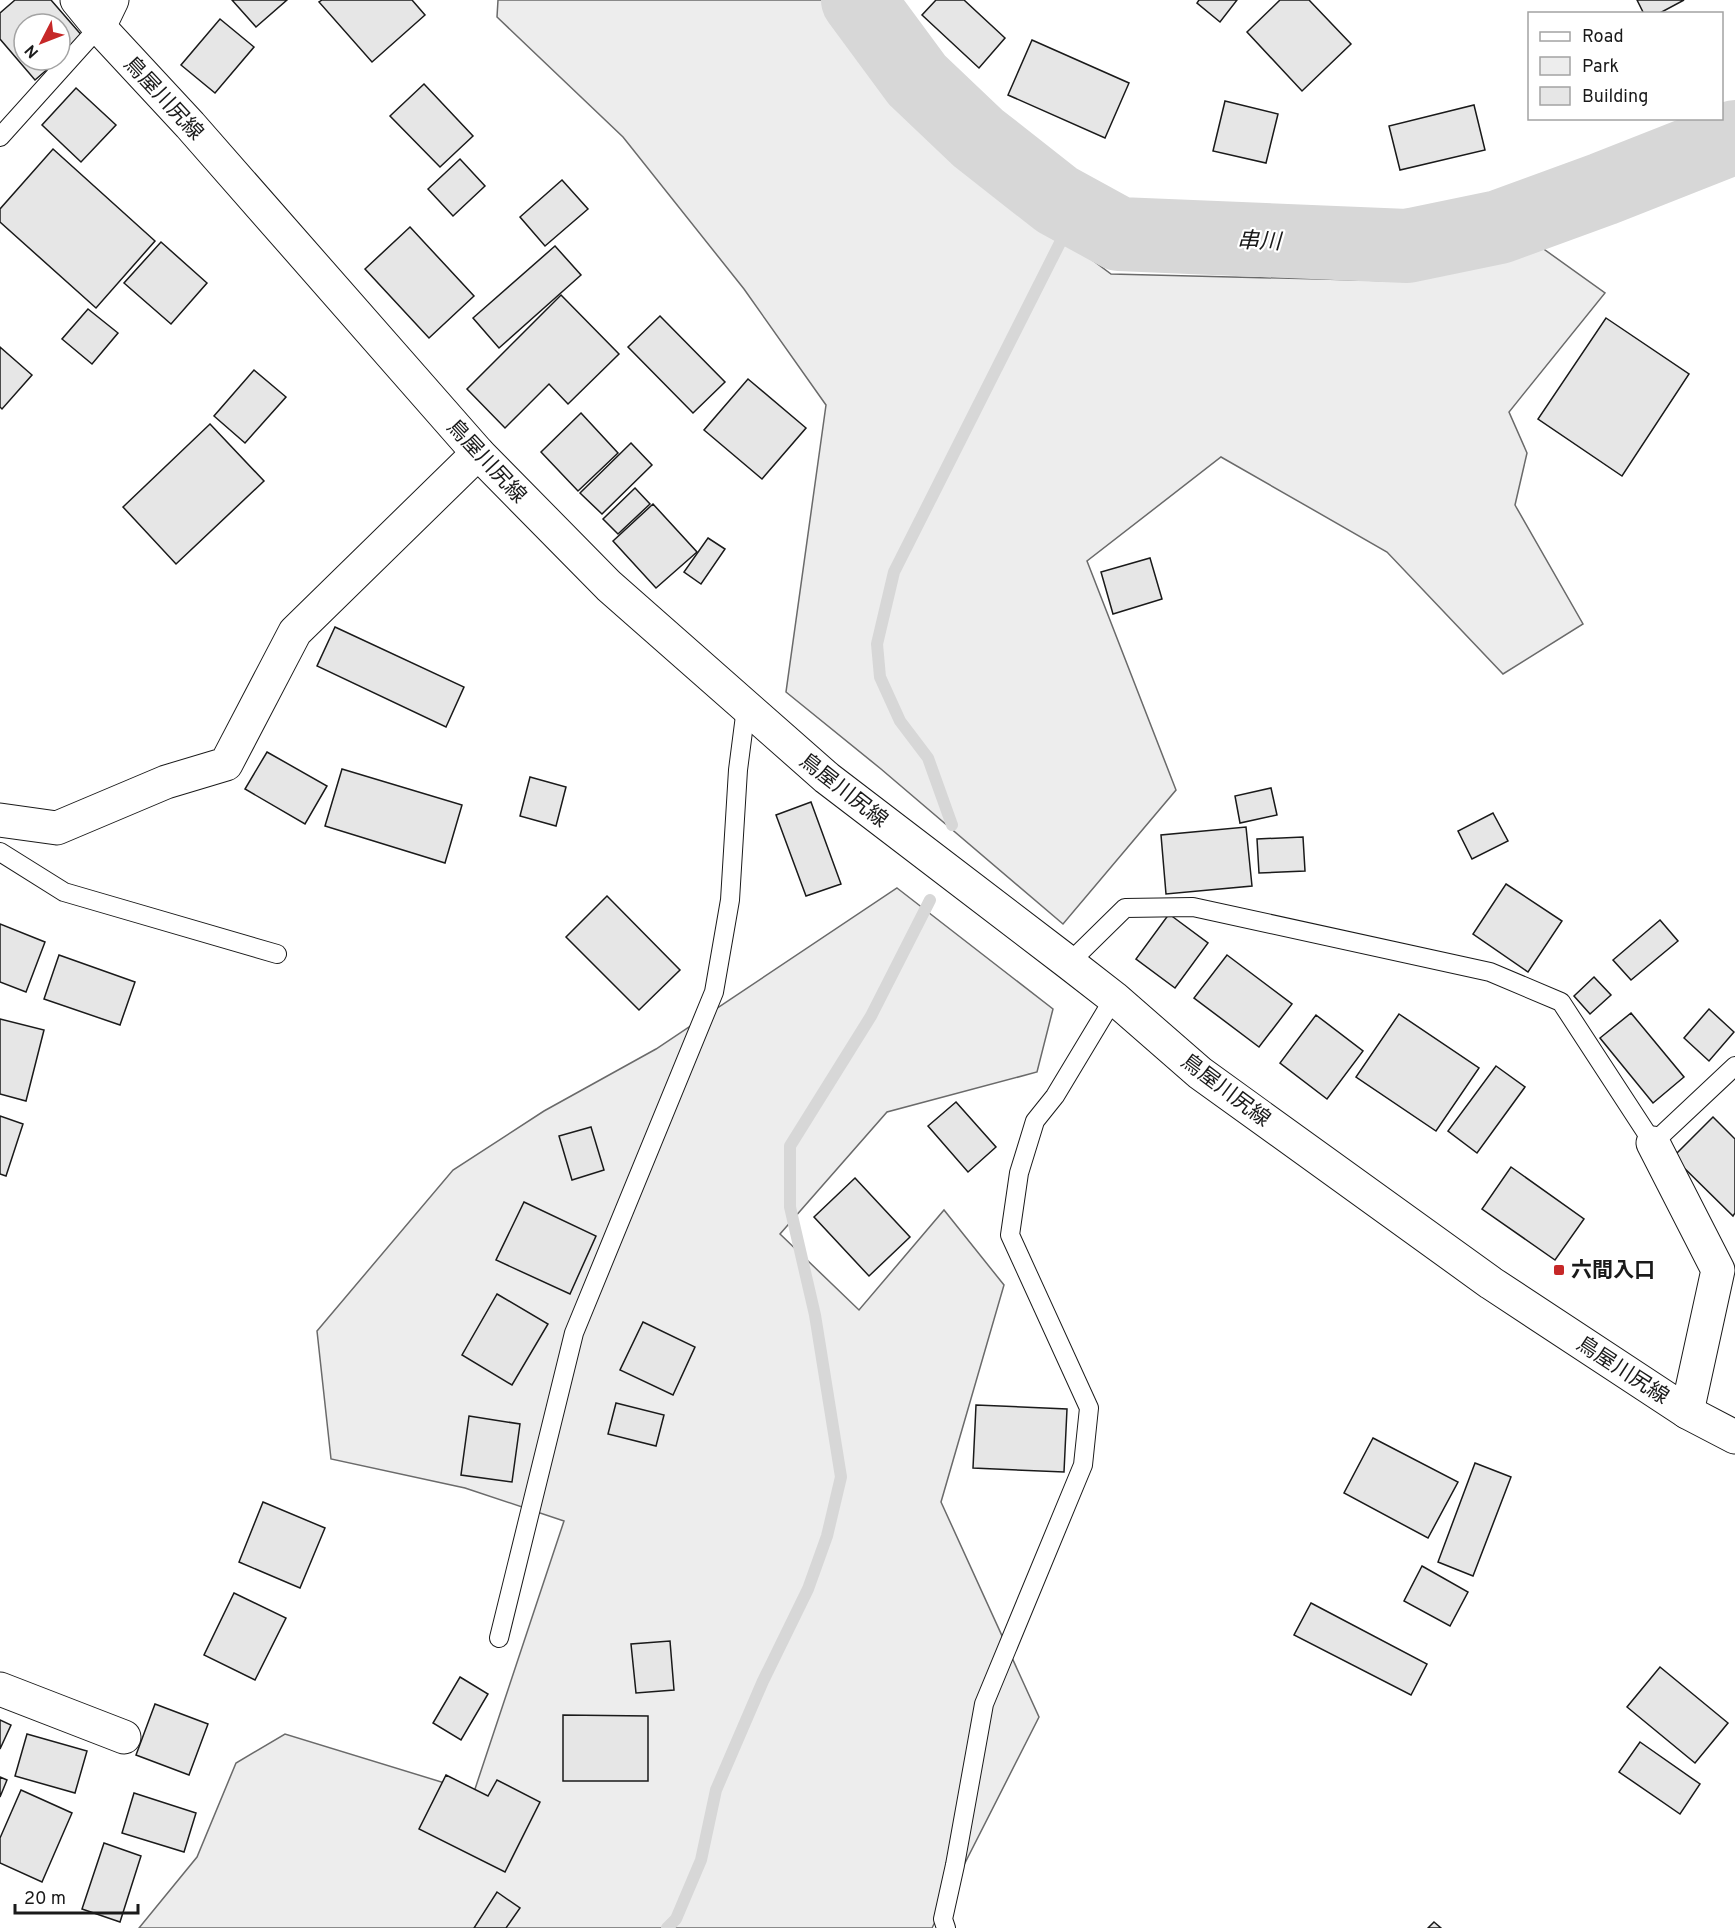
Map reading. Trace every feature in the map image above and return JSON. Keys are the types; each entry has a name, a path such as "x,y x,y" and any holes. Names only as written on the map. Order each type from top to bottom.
{"main road":[{"name":"鳥屋川尻線","path":"77,0 105,14 190,125 478,453 609,586 826,778 1114,998 1200,1073 1491,1283 1688,1412 1735,1437"},
{"path":"0,820 57,828 166,782 226,764 295,632 478,453"},
{"path":"1653,1143 1718,1270 1688,1412"},
{"path":"0,1689 124,1737"}],"lane":[{"path":"0,137 105,14"},
{"path":"499,1638 574,1333 714,992 730,900 738,770 746,708"},
{"path":"0,852 64,892 277,954"},
{"path":"1069,963 1125,908 1193,907 1490,972 1561,1002 1653,1143 1735,1066"},
{"path":"946,1928 943,1919 984,1704 1083,1465 1089,1408 1010,1235 1019,1173 1035,1121 1055,1096 1114,998"}],"green space":[{"path":"498,0 838,0 952,155 1111,274 1399,281 1520,232 1605,293 1509,412 1527,453 1515,505 1583,624 1503,674 1387,552 1221,457 1087,561 1176,790 1063,924 881,769 786,692 826,405 744,289 623,137 497,17"},
{"path":"897,888 1053,1009 1037,1072 887,1112 780,1234 859,1310 944,1210 1004,1285 941,1502 1039,1717 932,1928 139,1928 197,1857 236,1763 285,1734 474,1792 564,1521 465,1488 331,1459 317,1331 453,1170 544,1111 656,1049"}],"building":[{"path":"15,0 51,0 61,12 12,12 12,53 0,39 0,13"},
{"path":"232,0 287,0 256,27"},
{"path":"322,0 412,0 425,15 372,62 319,2"},
{"path":"936,0 964,0 1005,38 979,68 922,15"},
{"path":"1199,0 1237,0 1220,22 1197,3"},
{"path":"1280,0 1309,0 1351,44 1302,91 1247,32"},
{"path":"1637,0 1684,0 1662,12 1643,12"},
{"path":"220,19 254,47 215,93 181,65"},
{"path":"72,24 84,38 72,48"},
{"path":"1032,40 1129,83 1105,138 1008,95"},
{"path":"28,72 44,72 35,80"},
{"path":"424,84 473,136 440,167 390,116"},
{"path":"76,88 116,125 81,162 42,125"},
{"path":"1225,101 1278,114 1266,163 1213,151"},
{"path":"1474,105 1485,150 1400,170 1389,126"},
{"path":"53,149 155,241 96,308 0,222 0,209"},
{"path":"460,159 485,186 453,216 428,189"},
{"path":"562,180 588,209 545,246 520,217"},
{"path":"410,227 474,296 429,338 365,269"},
{"path":"161,242 207,283 171,324 124,283"},
{"path":"555,246 581,275 499,348 473,318"},
{"path":"561,295 619,354 568,404 549,384 505,428 467,389"},
{"path":"88,309 118,333 92,364 62,339"},
{"path":"660,316 725,382 693,413 628,347"},
{"path":"1606,318 1689,374 1622,476 1538,419"},
{"path":"0,347 32,375 2,409 0,407"},
{"path":"254,370 286,397 245,443 214,416"},
{"path":"748,379 806,428 762,479 704,430"},
{"path":"581,413 618,453 578,491 541,452"},
{"path":"210,424 264,481 176,564 123,507"},
{"path":"631,443 652,465 602,514 580,493"},
{"path":"635,488 650,504 618,534 603,519"},
{"path":"653,504 697,552 656,588 613,541"},
{"path":"708,538 725,549 701,584 684,572"},
{"path":"1150,558 1162,599 1113,614 1101,572"},
{"path":"335,627 464,687 446,727 317,666"},
{"path":"267,752 327,786 305,824 245,789"},
{"path":"342,769 462,805 445,863 325,826"},
{"path":"530,777 566,787 556,826 520,816"},
{"path":"1271,788 1277,815 1240,823 1235,796"},
{"path":"811,802 841,884 806,896 776,815"},
{"path":"1493,813 1508,841 1472,859 1458,831"},
{"path":"1246,827 1252,886 1166,894 1161,835"},
{"path":"1303,837 1305,871 1259,873 1257,839"},
{"path":"1506,884 1562,921 1528,972 1473,934"},
{"path":"607,896 680,970 639,1010 566,937"},
{"path":"1169,914 1208,943 1175,988 1136,959"},
{"path":"1660,920 1678,941 1631,980 1613,960"},
{"path":"0,924 45,942 26,992 0,982"},
{"path":"59,955 135,982 120,1025 44,999"},
{"path":"1227,955 1292,1004 1259,1047 1194,998"},
{"path":"1594,977 1611,995 1590,1014 1574,996"},
{"path":"1709,1009 1734,1032 1709,1061 1684,1038"},
{"path":"1631,1013 1684,1077 1653,1103 1600,1038"},
{"path":"1399,1014 1479,1068 1436,1131 1356,1077"},
{"path":"1316,1015 1363,1051 1327,1099 1280,1063"},
{"path":"0,1019 44,1030 26,1101 0,1094"},
{"path":"1496,1066 1525,1087 1477,1153 1448,1131"},
{"path":"956,1102 996,1147 968,1172 928,1126"},
{"path":"0,1116 23,1124 6,1176 0,1174"},
{"path":"1713,1117 1735,1139 1735,1213 1733,1216 1673,1157"},
{"path":"591,1127 604,1170 572,1180 559,1136"},
{"path":"1511,1167 1584,1219 1555,1260 1482,1209"},
{"path":"855,1178 910,1237 869,1276 814,1217"},
{"path":"524,1202 596,1236 570,1294 496,1260"},
{"path":"497,1294 548,1324 512,1385 462,1355"},
{"path":"643,1322 695,1347 673,1395 620,1370"},
{"path":"616,1403 664,1415 656,1446 608,1434"},
{"path":"976,1405 1067,1409 1064,1472 973,1468"},
{"path":"469,1416 520,1424 512,1482 461,1475"},
{"path":"1373,1438 1458,1482 1428,1538 1344,1493"},
{"path":"1475,1463 1511,1477 1473,1576 1438,1562"},
{"path":"263,1502 325,1528 300,1588 239,1562"},
{"path":"1422,1566 1468,1592 1450,1626 1404,1601"},
{"path":"234,1593 286,1618 255,1680 204,1655"},
{"path":"1311,1603 1427,1664 1411,1695 1294,1635"},
{"path":"670,1641 674,1690 636,1693 631,1644"},
{"path":"1660,1667 1728,1723 1695,1763 1627,1707"},
{"path":"460,1677 488,1694 461,1740 433,1723"},
{"path":"155,1704 208,1724 189,1775 136,1755"},
{"path":"563,1715 648,1716 648,1781 563,1781"},
{"path":"0,1720 11,1725 0,1749"},
{"path":"27,1734 87,1751 75,1793 15,1776"},
{"path":"1640,1742 1700,1784 1680,1814 1619,1772"},
{"path":"446,1775 488,1796 497,1780 540,1802 505,1872 419,1829"},
{"path":"0,1777 7,1780 0,1797"},
{"path":"21,1790 72,1813 42,1882 0,1863 0,1838"},
{"path":"134,1793 196,1813 184,1852 122,1833"},
{"path":"104,1843 141,1856 120,1922 82,1909"},
{"path":"497,1892 520,1908 506,1928 474,1928"},
{"path":"1434,1922 1441,1928 1428,1928"}],"waterway":[{"name":"串川","path":"858,0 917,80 978,138 1057,200 1119,234 1407,246 1499,227 1735,137"},
{"path":"952,825 928,758 900,721 880,677 877,644 894,572 1076,211"},
{"path":"667,1928 676,1919 701,1860 716,1790 763,1681 808,1589 827,1536 841,1477 815,1315 790,1207 790,1146 871,1016 930,900"}],"place":[{"name":"六間入口","path":"1559,1270"}]}
